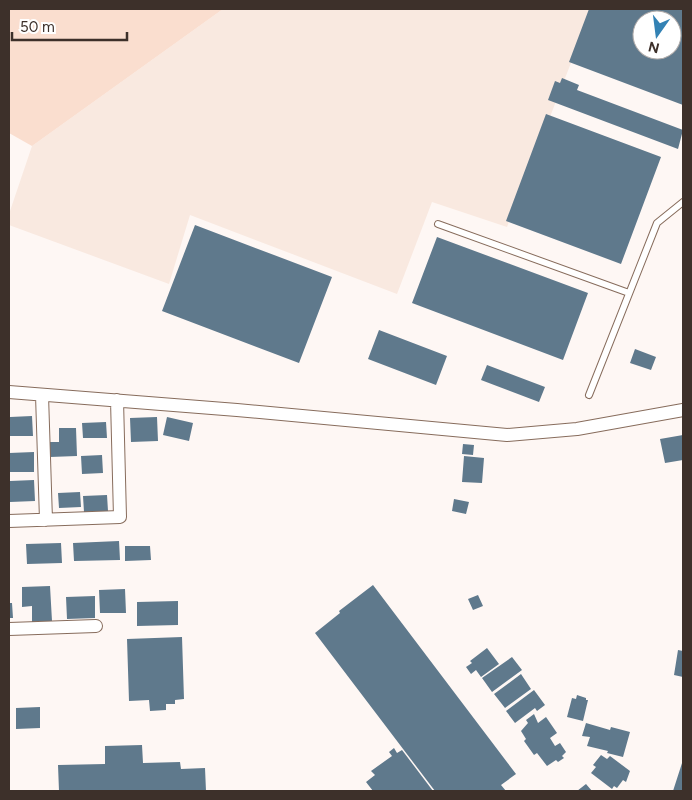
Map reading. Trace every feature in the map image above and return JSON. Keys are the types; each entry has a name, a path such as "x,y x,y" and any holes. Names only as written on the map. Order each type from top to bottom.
{"street":[{"path":"9,392 386,423 507,435 577,429 683,410"},
{"path":"42,395 46,520"},
{"path":"9,521 120,517 117,400"},
{"path":"9,629 96,626"}],"lane":[{"path":"589,395 657,223 683,202"},
{"path":"438,224 629,292"}],"shaded area":[{"path":"9,9 223,9 32,146 9,133"},
{"path":"223,9 592,9 507,227 432,202 397,294 190,215 169,284 9,225 9,214 32,146"}],"building":[{"path":"589,9 683,9 683,105 569,62"},
{"path":"562,78 579,85 577,90 683,130 678,149 548,100 555,81 560,83"},
{"path":"546,114 661,157 621,264 506,221"},
{"path":"195,225 332,277 299,363 162,311"},
{"path":"437,237 588,293 563,360 412,303"},
{"path":"379,330 447,356 436,385 368,359"},
{"path":"635,349 656,357 651,370 630,363"},
{"path":"487,365 545,387 539,402 481,380"},
{"path":"32,416 33,436 10,436 10,417"},
{"path":"157,417 158,441 131,442 130,418"},
{"path":"167,417 193,423 189,441 163,435"},
{"path":"106,422 107,438 83,438 82,423"},
{"path":"59,428 76,428 77,456 50,457 50,442 59,442"},
{"path":"683,435 683,460 665,463 660,439"},
{"path":"463,444 474,445 473,455 462,454"},
{"path":"34,452 34,472 9,472 9,453"},
{"path":"102,455 103,473 82,474 81,456"},
{"path":"464,456 484,458 482,483 462,482"},
{"path":"34,480 35,501 10,502 10,481"},
{"path":"80,492 81,507 59,508 58,493"},
{"path":"107,495 108,511 84,512 83,496"},
{"path":"454,499 469,502 466,514 452,511"},
{"path":"119,541 120,560 74,561 73,543"},
{"path":"61,543 62,563 27,564 26,544"},
{"path":"125,546 150,546 151,560 125,561"},
{"path":"373,585 516,774 501,785 506,791 435,791 315,633 340,613 339,611"},
{"path":"50,586 52,621 32,622 32,606 22,607 22,587"},
{"path":"125,589 126,613 100,613 99,590"},
{"path":"478,595 483,606 473,610 468,599"},
{"path":"95,596 95,618 67,619 66,597"},
{"path":"178,601 178,625 137,626 137,602"},
{"path":"9,603 12,603 13,618 9,618"},
{"path":"182,637 184,699 175,700 175,704 166,704 166,710 150,711 149,700 129,701 127,639"},
{"path":"487,648 499,664 481,677 476,670 471,674 466,667 472,663 470,661"},
{"path":"678,650 683,651 683,677 674,675"},
{"path":"512,657 522,670 492,692 482,678"},
{"path":"521,674 531,689 505,708 494,694"},
{"path":"534,690 545,705 537,711 535,708 515,723 506,711"},
{"path":"577,695 588,700 583,721 567,717 572,698 576,699"},
{"path":"40,707 40,728 16,729 16,708"},
{"path":"534,714 538,723 546,717 557,733 550,738 555,746 560,743 566,752 562,756 564,758 558,762 556,760 547,766 537,753 534,755 524,741 526,739 521,731 528,723 526,720"},
{"path":"586,723 610,730 611,727 630,732 623,757 587,746 590,737 582,736"},
{"path":"142,745 143,763 180,762 181,769 205,768 206,791 59,791 58,765 105,764 105,746"},
{"path":"394,748 397,753 402,750 433,791 373,791 366,782 375,775 371,771 392,756 389,752"},
{"path":"601,755 607,759 610,756 630,771 626,782 623,780 617,788 614,786 612,789 591,773 596,767 593,765"},
{"path":"683,760 683,791 673,791"},
{"path":"586,784 592,791 577,791"}]}
